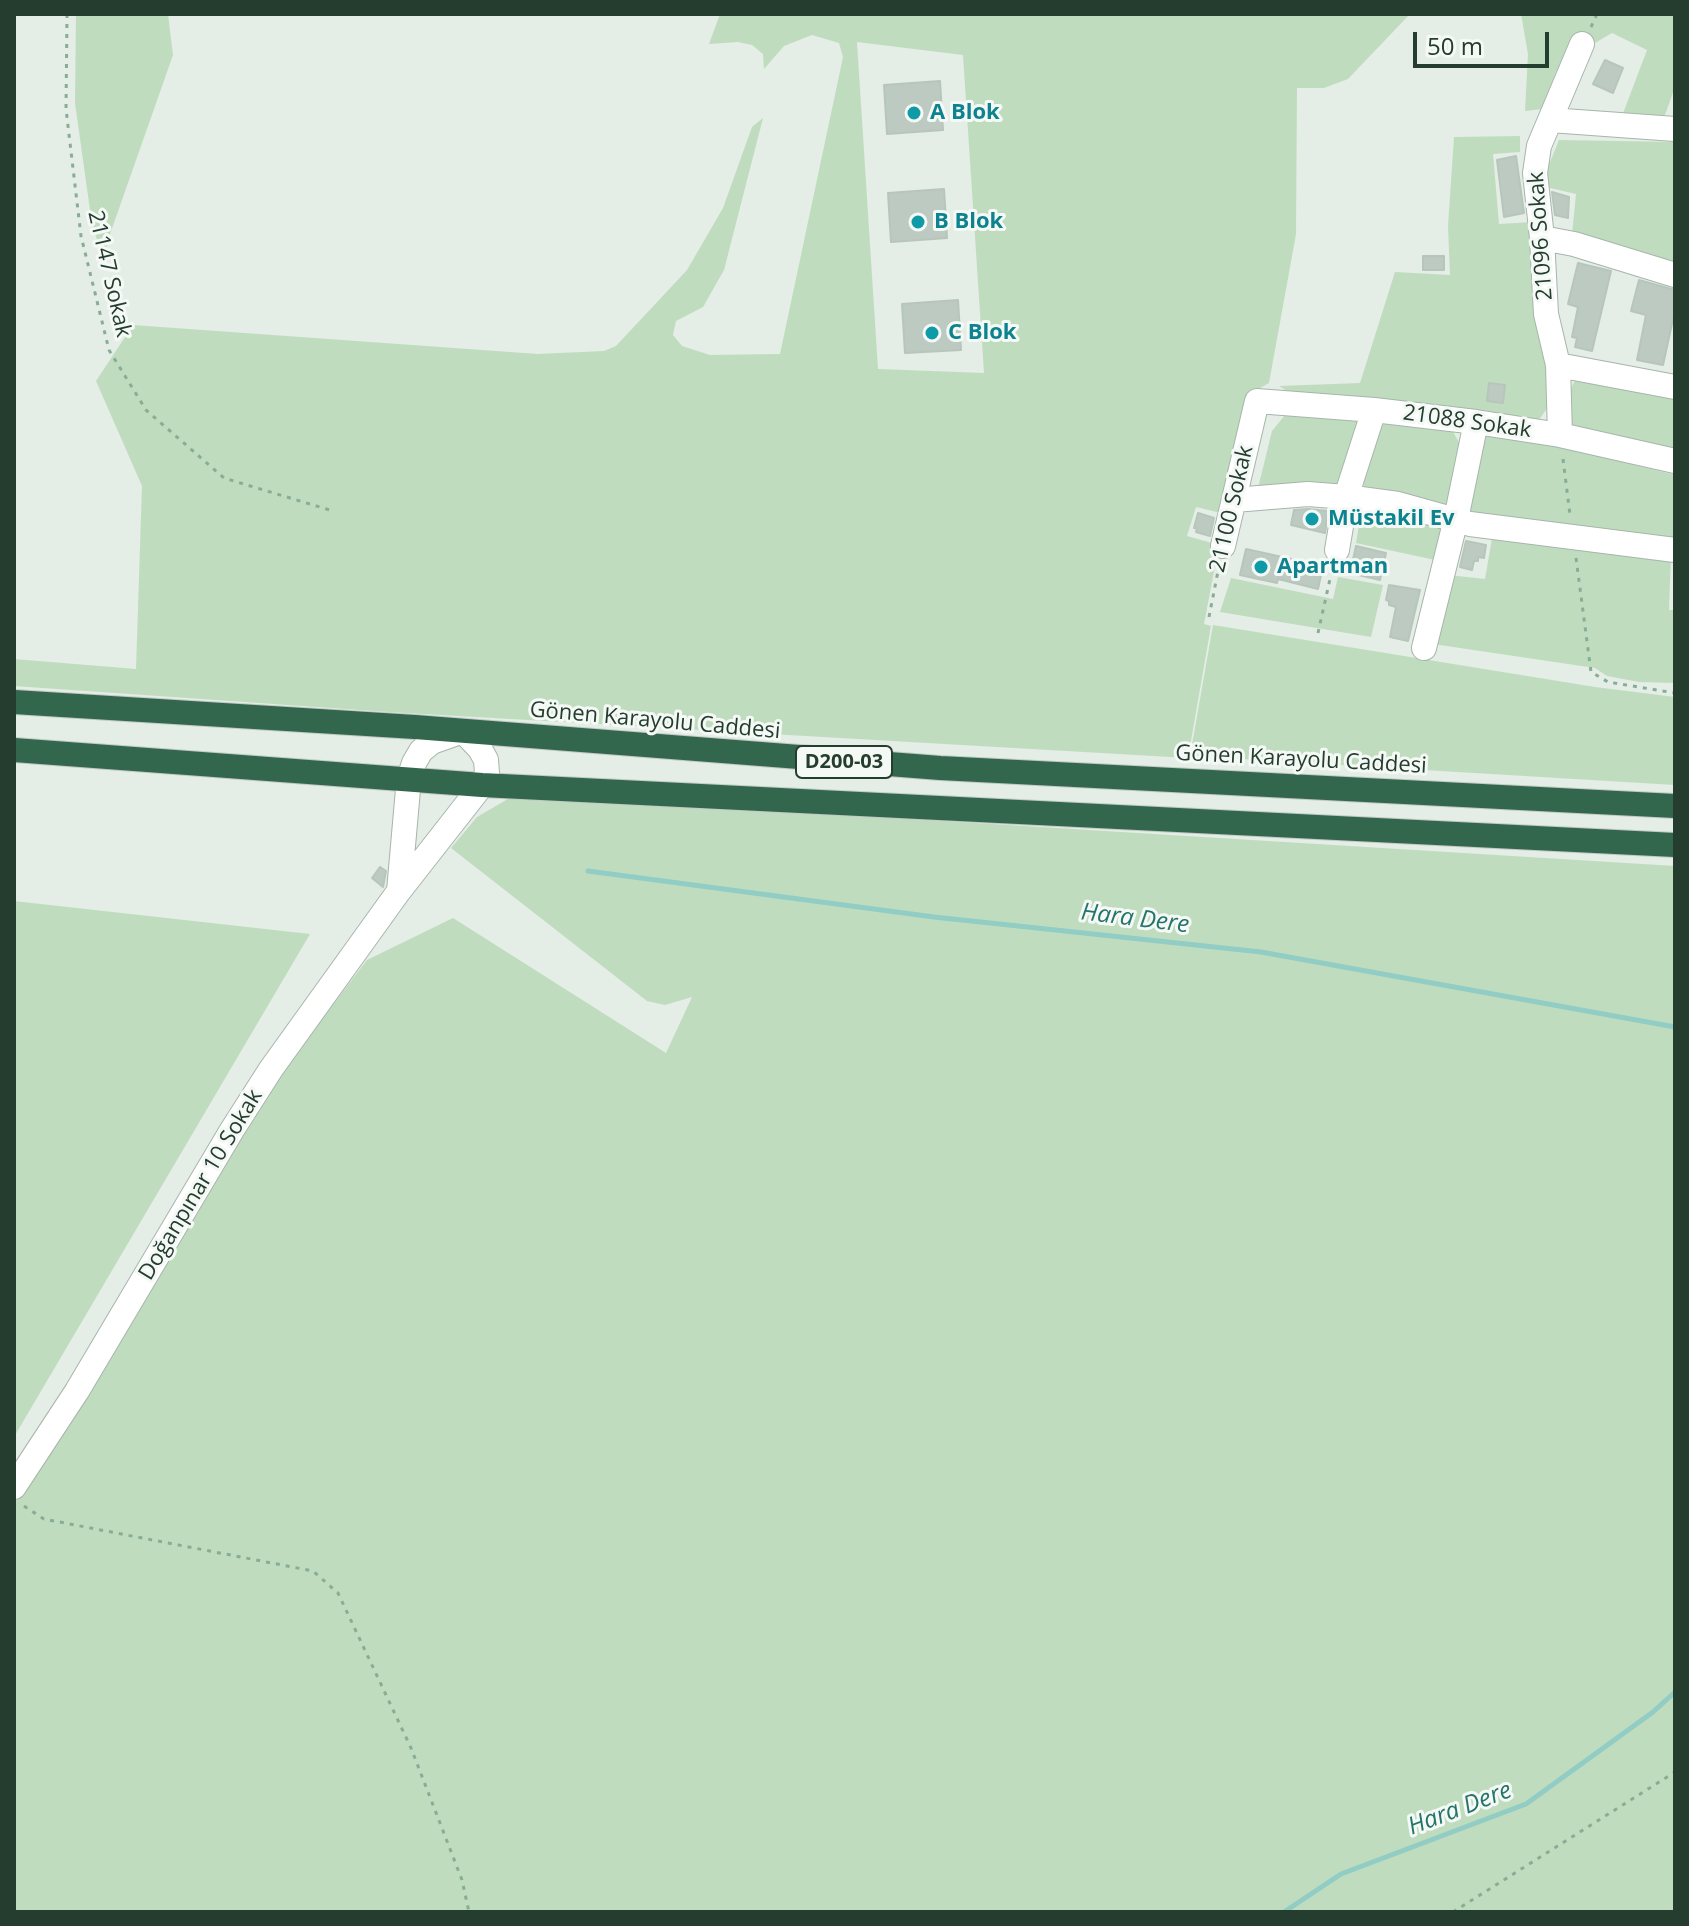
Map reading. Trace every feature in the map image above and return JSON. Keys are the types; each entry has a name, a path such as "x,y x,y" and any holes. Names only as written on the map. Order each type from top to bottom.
{"highway":[{"name":"Gönen Karayolu Caddesi","path":"14,702 463,731 940,768 1675,806"},
{"name":"D200-03","path":"14,750 482,785 1675,845"}],"street":[{"name":"21096 Sokak","path":"1560,435 1558,365 1546,314 1536,159 1582,44"},
{"path":"1550,120 1674,123"},
{"path":"1542,238 1574,244 1675,275"},
{"path":"1558,365 1675,387"},
{"name":"21088 Sokak","path":"1257,401 1476,422 1560,435 1675,461"},
{"name":"21100 Sokak","path":"1223,546 1257,401"},
{"path":"1337,550 1346,497 1374,410"},
{"path":"1424,648 1476,422"},
{"path":"1234,500 1308,494 1346,497 1398,504 1486,527 1675,550"},
{"path":"399,891 409,778 414,763 426,746 438,738 463,731 486,760 487,773 482,785"},
{"name":"Doğanpınar 10 Sokak","path":"14,1487 77,1391 271,1069 399,891 482,785"}],"path":[{"name":"21147 Sokak","path":"67,14 66,109 81,236 109,350 146,410 224,478 333,511"},
{"name":"21100 Sokak","path":"1209,617 1223,546"},
{"path":"1318,633 1337,550"},
{"path":"1591,672 1608,682 1675,693"},
{"path":"14,1500 44,1519 313,1571 338,1593 411,1748 462,1880 469,1912"},
{"path":"1453,1912 1675,1772"}],"green space":[{"path":"76,14 168,14 173,55 109,237 103,263 91,217 75,103"},
{"path":"720,14 1410,14 1348,79 1324,88 1297,88 1296,234 1269,383 1260,388 1241,420 1225,514 1196,507 1187,536 1219,545 1204,624 1211,626 1188,758 389,712 14,686 14,659 136,669 142,486 96,381 133,325 538,354 604,351 616,346 687,270 723,208 752,127 763,118 724,270 703,307 676,321 673,335 682,346 710,355 780,354 843,57 839,43 812,35 784,46 764,69 763,54 752,45 738,42 709,44","holes":["857,42 963,55 984,373 878,369"]},
{"path":"1521,14 1675,14 1675,87 1665,115 1648,120 1622,116 1647,50 1612,33 1581,51 1556,72 1543,109 1525,111 1528,54"},
{"path":"1520,136 1520,152 1493,154 1499,224 1532,222 1551,377 1551,403 1538,421 1290,393 1279,386 1360,383 1395,272 1450,275 1448,226 1454,137"},
{"path":"1559,140 1675,142 1675,268 1572,235 1576,194 1546,187 1546,172"},
{"path":"1579,374 1675,395 1675,451 1571,427 1567,407 1572,386"},
{"path":"1285,415 1349,415 1361,423 1343,485 1257,492 1272,431"},
{"path":"1404,419 1452,430 1460,444 1446,508 1364,495 1364,477 1380,425"},
{"path":"1486,436 1548,443 1675,475 1675,543 1462,515 1477,443"},
{"path":"1362,507 1445,524 1435,560 1356,543"},
{"path":"1492,538 1671,554 1669,610 1675,610 1675,683 1639,682 1607,676 1595,668 1433,644 1448,575 1485,579"},
{"path":"1338,577 1383,585 1371,637 1220,612 1231,578 1333,599"},
{"path":"1213,625 1595,687 1675,697 1675,785 1190,756"},
{"path":"513,796 1675,866 1675,1912 14,1912 14,1504 85,1396 279,1075 367,960 453,918 666,1053 692,997 665,1005 647,1001 451,848 477,817"},
{"path":"14,901 310,934 14,1437"}],"building":[{"path":"1605,60 1623,68 1613,93 1593,84"},
{"name":"A Blok","path":"940,81 943,130 887,134 884,85"},
{"path":"1516,156 1524,213 1504,217 1497,160"},
{"name":"B Blok","path":"944,189 947,238 891,242 888,193"},
{"path":"1552,192 1569,197 1568,218 1555,215"},
{"path":"1423,256 1444,256 1444,270 1423,270"},
{"path":"1578,263 1611,271 1592,351 1575,347 1577,338 1572,337 1578,307 1568,304"},
{"path":"1639,280 1675,290 1675,319 1663,365 1637,360 1646,315 1631,311"},
{"name":"C Blok","path":"958,300 961,350 905,353 902,304"},
{"path":"1489,383 1505,385 1503,403 1487,401"},
{"name":"Müstakil Ev","path":"1294,510 1328,511 1325,533 1291,525"},
{"path":"1198,513 1214,518 1210,536 1196,532 1197,528 1194,528"},
{"name":"Apartman","path":"1466,541 1486,545 1484,558 1478,557 1478,561 1474,561 1472,570 1460,567"},
{"name":"Apartman","path":"1356,546 1386,553 1380,580 1350,573"},
{"path":"1246,549 1323,566 1318,589 1278,579 1277,583 1240,575"},
{"path":"1389,585 1420,590 1408,641 1390,637 1396,607 1386,600"},
{"path":"380,867 386,871 383,887 372,878"}],"waterway":[{"name":"Hara Dere","path":"588,871 934,917 1261,952 1675,1027"},
{"name":"Hara Dere","path":"1284,1912 1341,1874 1526,1804 1653,1712 1675,1692"}],"place":[{"name":"A Blok","path":"914,113"},
{"name":"B Blok","path":"918,222"},
{"name":"C Blok","path":"932,333"},
{"name":"Müstakil Ev","path":"1312,519"},
{"name":"Apartman","path":"1261,567"}]}
